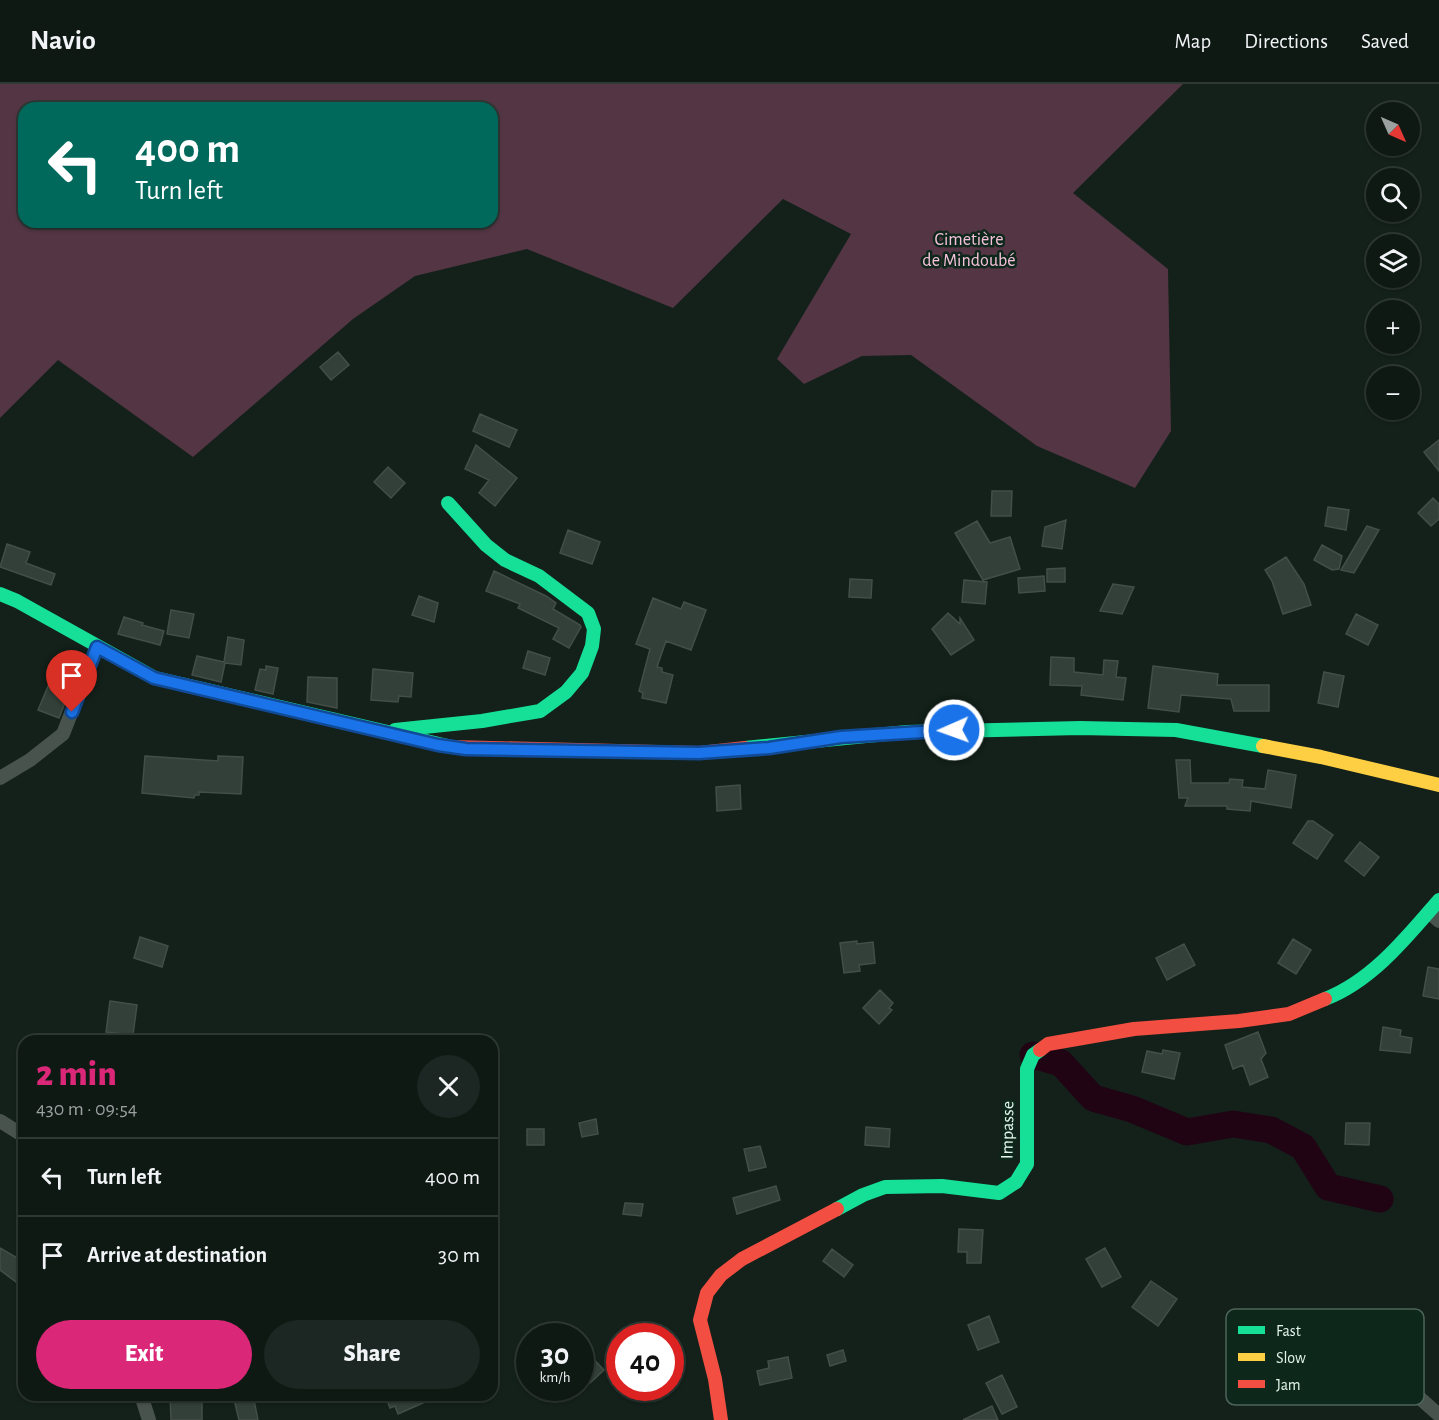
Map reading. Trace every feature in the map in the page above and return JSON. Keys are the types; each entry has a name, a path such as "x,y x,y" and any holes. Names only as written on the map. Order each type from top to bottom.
{"street":[{"path":"381,732 482,722 540,711 566,692 582,673 592,646 594,629 588,613 539,576 505,560 486,545 448,502"},
{"path":"0,594 17,601 154,678 438,745 466,749 699,753 769,748 841,737 907,732 1080,728 1176,730 1321,757 1439,785"},
{"path":"0,778 30,760 63,734 97,647"},
{"name":"Impasse","path":"721,1420 715,1380 700,1320 707,1293 721,1275 742,1259 863,1195 885,1187 942,1186 999,1193 1016,1182 1027,1164 1027,1069 1033,1055 1048,1044 1134,1029 1239,1021 1289,1014 1334,996 1370,971 1434,917 1439,900"},
{"path":"0,1121 18,1132"},
{"path":"143,1401 149,1420"},
{"path":"1424,1402 1439,1415"}],"green space":[{"name":"Cimetière de Mindoubé","path":"0,84 1183,84 1073,193 1168,269 1171,431 1135,488 1037,446 911,355 862,356 804,384 777,359 851,234 783,199 673,308 527,249 415,276 353,319 193,457 58,360 0,418"}],"building":[{"path":"338,352 349,365 331,380 320,367"},
{"path":"480,414 517,430 509,447 473,431"},
{"path":"1439,440 1439,471 1424,452"},
{"path":"476,445 517,478 495,506 479,493 489,480 465,469"},
{"path":"388,467 405,483 391,498 374,482"},
{"path":"992,491 1012,491 1011,516 991,516"},
{"path":"1433,498 1439,504 1439,519 1431,526 1418,513"},
{"path":"1328,507 1349,510 1346,530 1325,526"},
{"path":"1066,520 1062,549 1042,546 1045,527"},
{"path":"977,521 990,543 1010,537 1020,569 983,580 955,533"},
{"path":"1367,526 1379,530 1354,573 1341,570"},
{"path":"568,530 600,542 592,564 560,553"},
{"path":"7,544 30,552 26,563 55,574 51,585 0,567"},
{"path":"1322,545 1342,556 1339,569 1332,570 1314,560"},
{"path":"1286,557 1304,584 1311,605 1283,614 1272,581 1265,570"},
{"path":"1065,568 1065,582 1047,582 1047,569"},
{"path":"494,571 546,596 556,603 553,609 580,625 569,648 553,639 559,628 518,608 520,604 486,591"},
{"path":"1044,576 1045,591 1019,593 1018,578"},
{"path":"850,579 872,580 871,598 849,597"},
{"path":"964,580 987,582 985,604 962,602"},
{"path":"1113,584 1134,587 1122,614 1100,611"},
{"path":"419,596 438,603 434,622 412,615"},
{"path":"653,598 681,609 684,602 706,610 691,650 666,641 657,667 662,668 662,672 673,675 666,703 642,698 643,693 639,691 650,649 636,644"},
{"path":"171,610 194,614 189,638 167,634"},
{"path":"948,613 960,624 960,618 974,640 951,655 932,629"},
{"path":"1356,614 1378,625 1368,645 1346,634"},
{"path":"124,617 164,631 160,645 118,634"},
{"path":"228,637 244,640 241,665 225,663 221,682 192,675 197,656 224,662"},
{"path":"528,651 550,658 545,675 523,668"},
{"path":"1051,657 1074,658 1074,672 1103,675 1104,660 1118,661 1116,677 1126,678 1123,700 1081,695 1082,686 1050,685"},
{"path":"266,666 278,668 273,694 255,690 260,669 266,670"},
{"path":"1153,666 1218,674 1217,685 1269,685 1269,711 1234,711 1231,699 1181,695 1179,712 1148,708"},
{"path":"373,669 413,673 411,697 399,696 398,702 371,700"},
{"path":"1324,672 1344,676 1338,707 1318,703"},
{"path":"308,677 337,678 337,708 307,702"},
{"path":"62,681 72,685 59,718 38,710 49,684 59,688"},
{"path":"145,756 218,761 218,756 243,757 241,794 199,792 199,795 195,795 194,798 142,793"},
{"path":"1176,760 1190,760 1191,783 1229,783 1230,779 1243,780 1242,787 1265,789 1268,770 1296,775 1291,808 1251,801 1250,811 1227,809 1227,806 1185,806 1188,798 1179,798"},
{"path":"740,785 741,809 717,811 716,787"},
{"path":"1308,821 1313,821 1333,835 1317,859 1293,843"},
{"path":"1360,842 1379,857 1364,876 1345,861"},
{"path":"140,937 168,946 162,967 134,958"},
{"path":"1293,939 1311,950 1296,974 1278,963"},
{"path":"857,941 857,944 873,942 875,963 859,965 860,971 844,973 840,943"},
{"path":"1184,944 1195,965 1167,980 1156,958"},
{"path":"1428,967 1439,969 1439,999 1423,996"},
{"path":"880,990 893,1003 889,1008 892,1010 879,1024 863,1008"},
{"path":"110,1001 137,1005 133,1035 106,1032"},
{"path":"1383,1027 1401,1030 1400,1036 1412,1038 1410,1053 1380,1050"},
{"path":"1258,1032 1266,1053 1261,1059 1268,1077 1250,1085 1243,1065 1233,1069 1225,1045"},
{"path":"1163,1050 1180,1053 1174,1079 1142,1072 1147,1051 1162,1054"},
{"path":"596,1119 598,1134 582,1137 579,1123"},
{"path":"1346,1123 1370,1123 1369,1145 1345,1144"},
{"path":"866,1127 890,1129 889,1147 865,1145"},
{"path":"527,1129 544,1129 544,1145 527,1145"},
{"path":"760,1146 766,1167 749,1171 744,1149"},
{"path":"776,1186 780,1200 737,1214 733,1198"},
{"path":"625,1203 643,1204 641,1216 623,1214"},
{"path":"959,1229 983,1230 981,1263 967,1263 967,1252 958,1252"},
{"path":"0,1248 18,1258 18,1279 16,1282 0,1270"},
{"path":"1105,1248 1121,1277 1102,1287 1086,1259"},
{"path":"832,1249 853,1265 844,1277 823,1261"},
{"path":"1151,1281 1177,1299 1158,1326 1132,1307"},
{"path":"989,1316 999,1342 978,1350 968,1325"},
{"path":"843,1350 846,1361 830,1366 827,1355"},
{"path":"788,1357 792,1378 760,1385 757,1371 769,1368 768,1361"},
{"path":"594,1360 604,1370 594,1379"},
{"path":"1002,1375 1017,1407 1002,1414 986,1383"},
{"path":"170,1401 202,1401 202,1420 171,1420"},
{"path":"234,1401 254,1401 258,1420 239,1420"},
{"path":"387,1401 427,1401 398,1414 395,1406 390,1408"},
{"path":"992,1406 998,1420 963,1420"}],"waterway":[{"path":"1033,1055 1061,1063 1093,1098 1132,1109 1187,1132 1233,1124 1271,1130 1303,1147 1328,1187 1380,1199"}],"traffic: fast":[{"path":"395,730 482,721 540,711 566,692 582,673 592,646 594,629 588,613 539,576 505,560 486,545 448,503"},
{"path":"0,594 17,601 155,678 452,747"},
{"path":"745,748 907,732 1080,728 1176,730 1263,746"},
{"path":"1325,999 1358,981 1388,957 1439,900"},
{"path":"837,1209 863,1195 885,1187 942,1186 999,1193 1016,1182 1027,1164 1027,1069 1033,1055 1040,1050"}],"traffic: slow":[{"path":"1263,746 1321,757 1439,785"}],"traffic: jam":[{"path":"452,747 699,753 745,748"},
{"path":"1040,1050 1048,1044 1134,1029 1239,1021 1289,1014 1325,999"},
{"path":"721,1420 715,1379 700,1320 707,1293 721,1275 742,1259 837,1209"}],"route":[{"path":"72,712 97,647 154,678 438,745 466,749 637,750 699,753 769,748 841,737 954,730"}]}
